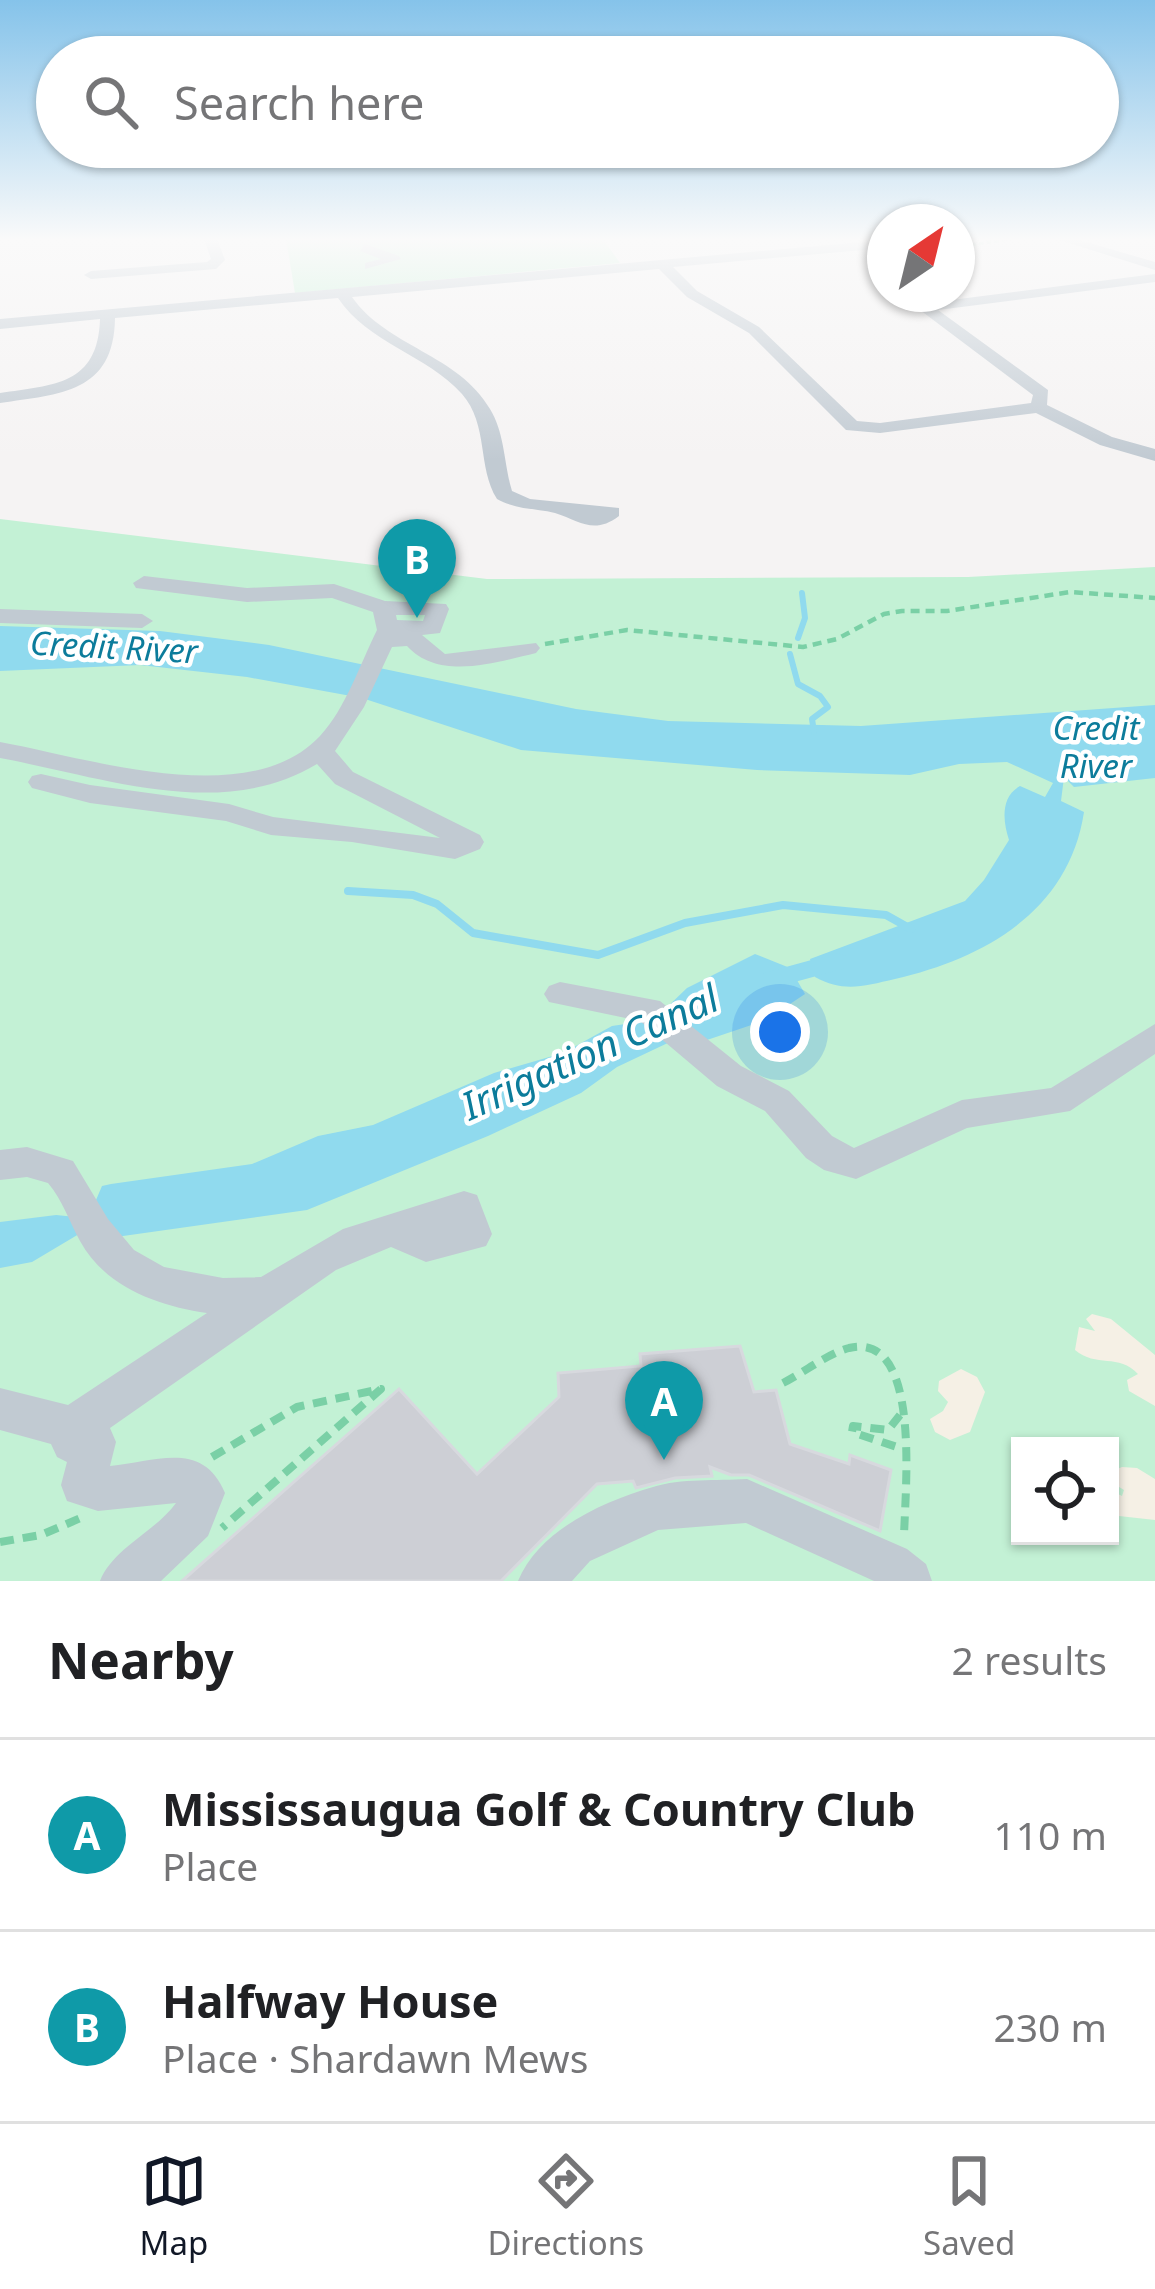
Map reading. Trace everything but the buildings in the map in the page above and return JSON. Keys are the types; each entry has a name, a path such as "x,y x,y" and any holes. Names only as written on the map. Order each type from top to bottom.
{"street":[{"path":"0,324 122,313"},
{"path":"353,313 453,374 478,402 490,423 501,494 558,507"},
{"path":"724,313 754,330 852,426 880,428 1038,407 1106,441 1155,455"},
{"path":"932,313 1042,394 1038,407"},
{"path":"0,398 67,383 100,367 106,357 108,314"},
{"path":"144,584 248,595 334,591 385,619 438,610 432,628 393,629 430,629"},
{"path":"0,616 142,621"},
{"path":"385,619 386,640 413,639 430,657 445,661 528,647"},
{"path":"0,750 204,787 236,786 329,743 375,657 385,619"},
{"path":"41,782 89,794 204,809 271,826 455,850 470,842 344,778 323,754"},
{"path":"560,994 639,1006 657,1015 729,1076 777,1101 819,1147 856,1164 962,1114 1058,1101 1155,1036"},
{"path":"0,1166 34,1163 56,1170 75,1185 106,1248 130,1268 175,1287 218,1297 264,1295"},
{"path":"0,1409 72,1428 264,1295 358,1241 464,1207 472,1234 426,1245 400,1233"},
{"path":"72,1428 72,1442 94,1442 83,1485 98,1489 192,1479 202,1493 199,1515 188,1528 123,1581"},
{"path":"541,1581 574,1545 656,1508 747,1501 890,1565 908,1581"}],"path":[{"path":"528,647 627,630 802,647 837,639 884,614 902,611 947,611 1070,592 1155,598"},
{"path":"784,1383 837,1353 867,1348 893,1366 901,1379 908,1581"},
{"path":"172,1481 297,1407 381,1389 215,1534"},
{"path":"903,1410 888,1430 854,1426 852,1432 903,1449"}],"green space":[{"path":"0,519 487,579 968,577 1155,567 1155,1581 0,1581"}],"sand":[{"path":"1092,1314 1111,1319 1155,1355 1155,1406 1129,1391 1127,1380 1138,1374 1131,1368 1075,1350 1079,1327 1095,1331 1086,1319"},
{"path":"961,1369 977,1377 985,1392 970,1432 950,1440 935,1432 930,1419 948,1402 938,1391 939,1381"},
{"path":"1119,1468 1137,1468 1155,1479 1155,1520 1119,1516 1119,1494 1124,1490 1119,1487"}],"water":[{"name":"Credit River","path":"0,626 160,631 269,645 576,709 668,721 861,726 1155,705 1155,778 1074,787 1064,777 1061,801 1084,812 1061,877 1041,903 1018,925 960,958 895,979 845,987 815,977 810,959 965,901 1009,840 1005,818 1009,797 1020,786 1045,797 1053,783 1007,762 959,764 910,775 757,770 521,750 362,698 247,677 140,665 0,671"},
{"path":"755,954 790,968 805,994 766,1020 707,1040 663,1011 687,988"},
{"path":"652,1020 672,1041 617,1067 581,1093 307,1210 116,1237 96,1200 102,1186 252,1164 318,1136 373,1125 494,1073 563,1053 612,1026"},
{"path":"76,1217 79,1234 32,1262 0,1268 0,1222"}],"waterway":[{"path":"798,638 805,618 802,593"},
{"path":"790,654 798,684 820,696 828,707 812,719 814,732"},
{"path":"348,891 413,895 437,904 473,933 598,955 685,923 783,905 886,915 911,929"},
{"name":"Irrigation Canal","path":"769,980 837,962"}],"place":[{"name":"Halfway House","path":"417,618"},
{"name":"Mississaugua Golf & Country Club","path":"664,1460"}]}
